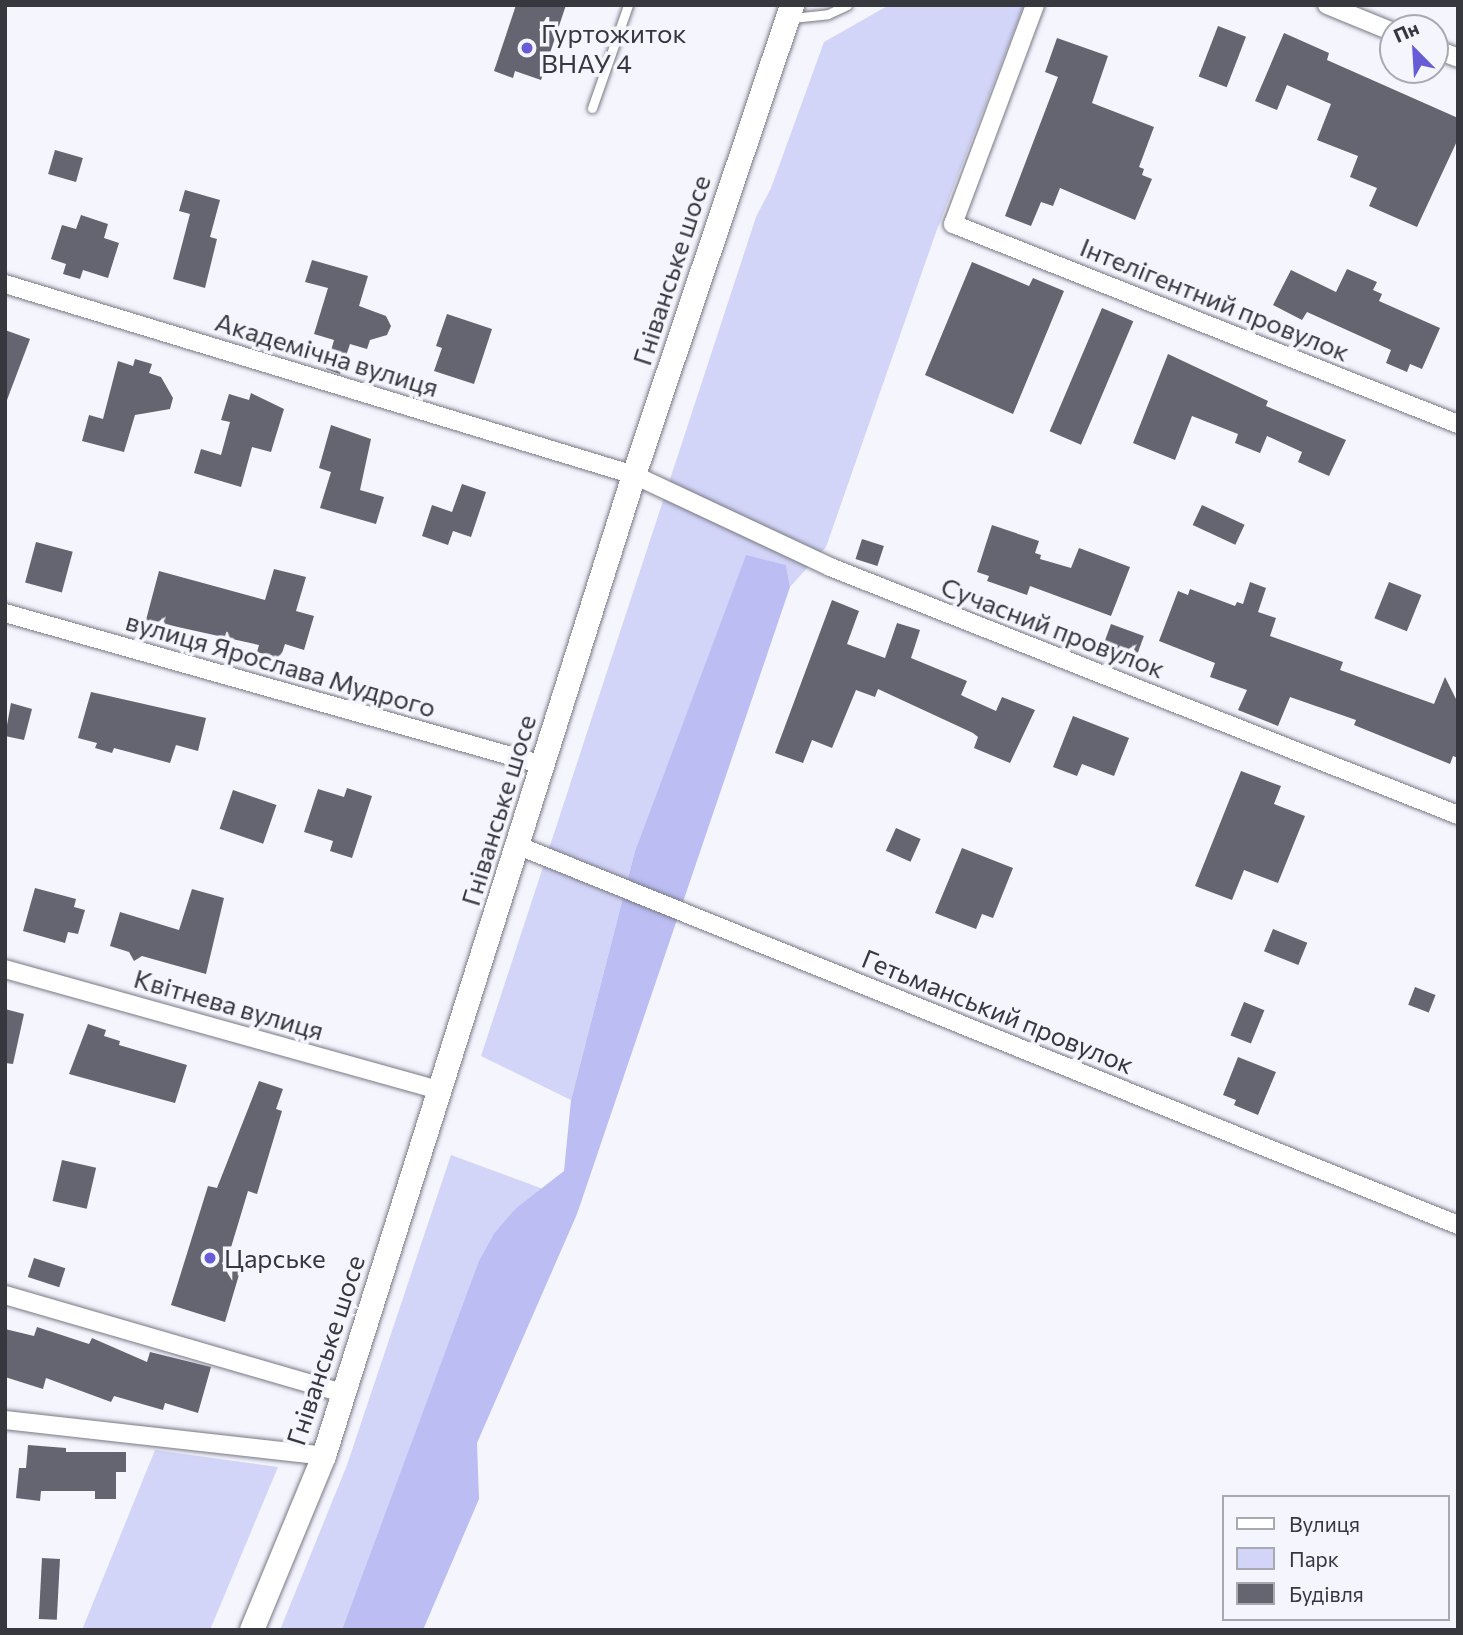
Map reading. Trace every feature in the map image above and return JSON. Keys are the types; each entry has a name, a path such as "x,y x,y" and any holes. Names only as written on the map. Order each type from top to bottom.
{"main road":[{"name":"Гніванське шосе","path":"252,1630 324,1456 438,1090 519,846 634,475 789,12"}],"street":[{"name":"Інтелігентний провулок","path":"1035,5 953,224 1458,424"},
{"path":"1327,5 1379,26"},
{"name":"Академічна вулиця","path":"5,284 634,475"},
{"name":"Сучасний провулок","path":"634,475 830,567 1458,815"},
{"name":"вулиця Ярослава Мудрого","path":"5,613 543,765"},
{"name":"Гетьманський провулок","path":"519,846 1458,1225"},
{"name":"Квітнева вулиця","path":"5,969 438,1090"},
{"path":"5,1295 343,1393"},
{"path":"5,1420 324,1456"}],"lane":[{"path":"592,108 628,5"},
{"path":"789,12 828,14 847,5"}],"green space":[{"path":"889,5 1024,5 935,235 826,547 790,587 786,565 746,556 635,851 571,1100 481,1056 756,217 771,188 824,42"},
{"path":"451,1155 546,1190 515,1209 495,1232 342,1630 280,1630 347,1465"},
{"path":"155,1450 278,1467 210,1630 82,1630"}],"shaded area":[{"path":"746,555 786,565 790,587 577,1214 477,1443 479,1499 423,1630 342,1630 479,1261 495,1232 515,1209 564,1171 571,1100 635,851"}],"building":[{"name":"Гуртожиток ВНАУ 4","path":"516,5 566,5 541,80 515,71 513,78 494,71"},
{"path":"1218,26 1246,37 1227,87 1199,76"},
{"path":"1284,33 1329,53 1327,60 1458,118 1458,139 1417,227 1369,206 1377,188 1350,177 1358,156 1317,140 1331,104 1287,85 1277,110 1255,101"},
{"path":"1057,38 1108,56 1092,103 1154,127 1139,167 1144,169 1142,175 1152,179 1135,220 1060,188 1053,206 1041,202 1031,226 1005,216 1058,77 1045,72"},
{"path":"55,150 83,158 76,182 48,174"},
{"path":"185,190 220,200 210,237 217,239 205,288 173,279 190,214 179,211"},
{"path":"81,215 108,224 104,238 119,243 108,278 83,270 80,279 63,274 66,264 51,259 62,225 76,229"},
{"path":"312,260 368,276 359,306 386,316 391,326 387,335 370,340 367,349 350,344 340,374 326,369 334,340 314,334 328,288 305,282"},
{"path":"972,262 1029,286 1033,278 1064,291 1013,414 925,375"},
{"path":"1347,269 1377,282 1373,290 1382,294 1379,301 1440,328 1422,369 1410,364 1407,372 1386,363 1391,350 1307,312 1302,320 1273,305 1291,270 1336,292"},
{"path":"1102,308 1133,321 1081,445 1050,431"},
{"path":"447,314 492,329 474,384 434,371 442,348 436,346"},
{"path":"5,330 30,339 7,400 5,400"},
{"path":"1168,354 1268,401 1266,406 1346,440 1329,476 1298,462 1302,452 1267,436 1260,453 1235,443 1238,434 1192,416 1175,460 1133,443"},
{"path":"135,359 152,364 149,373 161,377 173,398 170,409 135,415 124,452 82,441 89,415 103,419 118,361 133,366"},
{"path":"251,393 284,409 271,452 252,447 241,487 194,473 201,449 221,455 230,422 221,420 229,394 249,400"},
{"path":"331,425 371,439 360,490 384,497 376,524 320,508 331,472 319,468"},
{"path":"462,484 486,492 471,537 453,531 448,545 422,536 432,505 452,512"},
{"path":"1202,505 1245,525 1235,545 1193,525"},
{"path":"992,525 1039,541 1035,553 1041,555 1040,559 1071,568 1079,548 1130,567 1111,616 1030,586 1027,595 987,581 989,576 977,572"},
{"path":"862,539 884,546 877,566 856,559"},
{"path":"36,542 73,552 62,592 25,583"},
{"path":"274,569 306,577 296,611 314,616 304,650 285,644 280,659 257,652 259,645 146,620 159,571 265,600"},
{"path":"1250,582 1266,588 1258,612 1276,618 1270,636 1343,662 1340,670 1434,704 1445,677 1458,703 1458,758 1453,756 1450,764 1354,725 1356,720 1290,697 1278,726 1238,710 1247,690 1210,677 1215,663 1159,641 1178,591 1188,595 1190,589 1235,606 1237,602 1243,604"},
{"path":"1389,582 1421,595 1407,631 1374,618"},
{"path":"832,600 859,611 847,644 885,658 897,623 920,630 911,658 967,681 961,695 996,711 1002,697 1035,710 1010,763 974,748 978,737 973,733 878,689 875,697 856,690 832,748 812,740 803,763 775,753"},
{"path":"1111,624 1144,636 1133,667 1100,655"},
{"path":"91,692 206,718 198,751 176,745 170,763 114,748 112,753 95,748 97,743 78,738"},
{"path":"11,703 32,709 24,740 5,736"},
{"path":"1073,716 1129,738 1114,776 1082,764 1077,776 1053,767"},
{"path":"1241,771 1281,786 1274,804 1305,816 1278,883 1244,870 1232,900 1195,886"},
{"path":"347,788 372,796 352,858 330,851 333,841 304,832 318,789 344,797"},
{"path":"233,790 276,805 263,844 220,829"},
{"path":"896,828 921,839 910,862 886,851"},
{"path":"962,848 1013,868 993,918 982,914 976,929 935,913"},
{"path":"35,888 76,899 74,907 85,910 78,934 68,932 65,943 23,931"},
{"path":"192,889 224,898 206,974 142,956 134,961 129,952 110,946 120,912 179,930"},
{"path":"1273,929 1307,943 1298,965 1264,951"},
{"path":"1415,987 1436,995 1429,1013 1408,1005"},
{"path":"1244,1002 1264,1010 1251,1044 1231,1035"},
{"path":"5,1009 24,1014 13,1064 5,1063"},
{"path":"88,1024 106,1030 104,1036 120,1041 119,1045 187,1065 175,1103 69,1074"},
{"path":"1238,1057 1276,1072 1258,1115 1234,1105 1236,1100 1223,1095"},
{"path":"259,1081 283,1089 276,1109 282,1111 257,1194 248,1191 226,1264 241,1268 225,1322 171,1305 208,1186 217,1188"},
{"path":"62,1160 96,1168 87,1209 53,1201"},
{"path":"34,1258 65,1268 59,1287 28,1277"},
{"path":"37,1327 89,1344 92,1338 147,1362 150,1352 211,1367 198,1413 165,1403 163,1410 114,1396 111,1402 46,1378 43,1389 5,1377 5,1329 34,1336"},
{"path":"28,1445 66,1448 66,1452 126,1452 126,1472 116,1472 116,1499 95,1499 95,1491 41,1491 40,1501 16,1498 19,1468 26,1468"},
{"path":"42,1558 60,1559 57,1620 39,1619"}],"place":[{"name":"Гуртожиток ВНАУ 4","path":"527,48"},
{"name":"Царське","path":"210,1258"}]}
